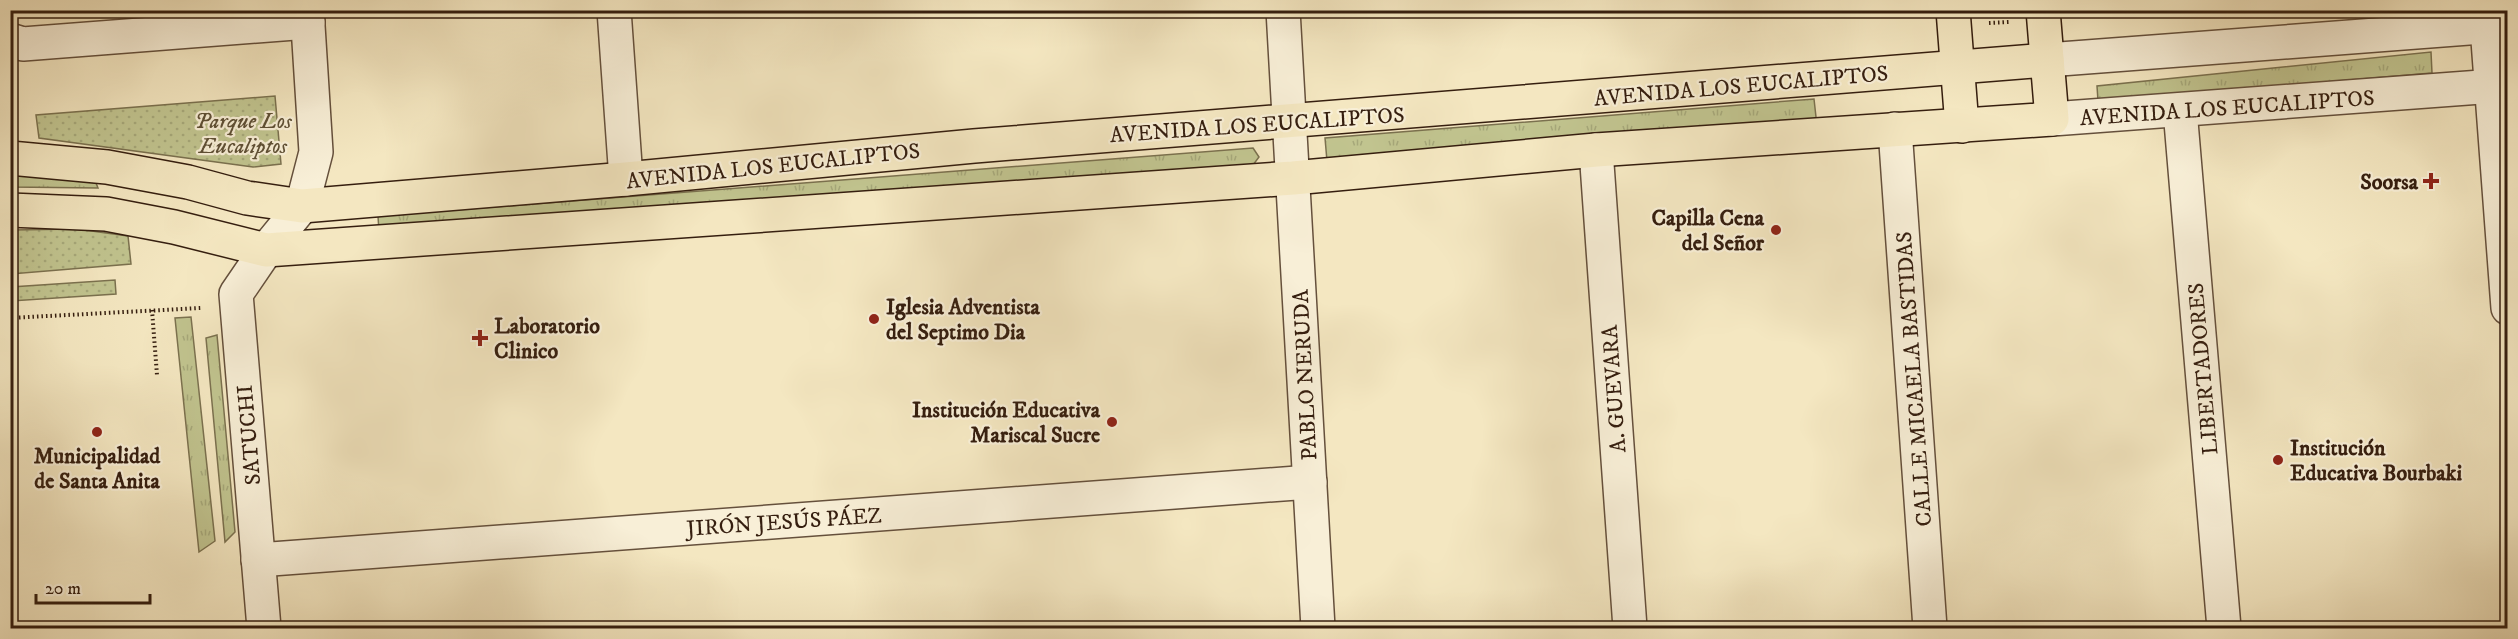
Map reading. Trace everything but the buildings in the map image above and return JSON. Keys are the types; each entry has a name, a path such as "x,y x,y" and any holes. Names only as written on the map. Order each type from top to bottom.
{"main road":[{"path":"1953,10 1962,126"},
{"path":"2030,16 2047,60 2052,119"},
{"name":"AVENIDA LOS EUCALIPTOS","path":"10,158 107,167 188,182 247,198 302,206 626,179 974,146 2047,60"},
{"name":"AVENIDA LOS EUCALIPTOS","path":"10,210 106,213 266,250 1293,178 1596,150 2052,119"}],"street":[{"path":"615,10 626,179"},
{"name":"PABLO NERUDA","path":"1283,10 1318,628"},
{"path":"10,40 23,44 308,16 316,152 302,206"},
{"path":"2497,26 2508,308"},
{"name":"AVENIDA LOS EUCALIPTOS","path":"2047,60 2497,26"},
{"name":"AVENIDA LOS EUCALIPTOS","path":"2052,119 2500,86"},
{"name":"LIBERTADORES","path":"2180,110 2224,628"},
{"name":"CALLE MICAELA BASTIDAS","path":"1895,129 1930,628"},
{"name":"A. GUEVARA","path":"1596,150 1630,628"},
{"name":"SATUCHI","path":"264,628 236,294 266,250 302,206"},
{"name":"JIRÓN JESÚS PÁEZ","path":"258,560 1310,482"}],"path":[{"path":"1984,24 2030,16"},
{"path":"10,318 197,308"},
{"path":"152,310 157,375"}],"green space":[{"path":"2431,52 2432,73 2098,101 2097,86"},
{"name":"Parque Los Eucaliptos","path":"275,96 281,164 253,167 39,138 36,115"},
{"path":"1814,99 1816,117 1811,124 1327,161 1325,138"},
{"path":"1253,148 1259,157 1253,165 379,232 378,216"},
{"path":"11,175 94,178 98,188 11,187"},
{"path":"77,229 128,236 131,264 11,274 11,230"},
{"path":"115,280 116,294 11,301 11,287"},
{"path":"191,317 215,541 199,552 175,318"},
{"path":"217,335 235,532 225,542 206,338"}],"place":[{"name":"Soorsa","path":"2431,181"},
{"name":"Capilla Cena del Señor","path":"1776,230"},
{"name":"Iglesia Adventista del Septimo Dia","path":"874,319"},
{"name":"Laboratorio Clinico","path":"480,338"},
{"name":"Institución Educativa Mariscal Sucre","path":"1112,422"},
{"name":"Municipalidad de Santa Anita","path":"97,432"},
{"name":"Institución Educativa Bourbaki","path":"2278,460"}]}
